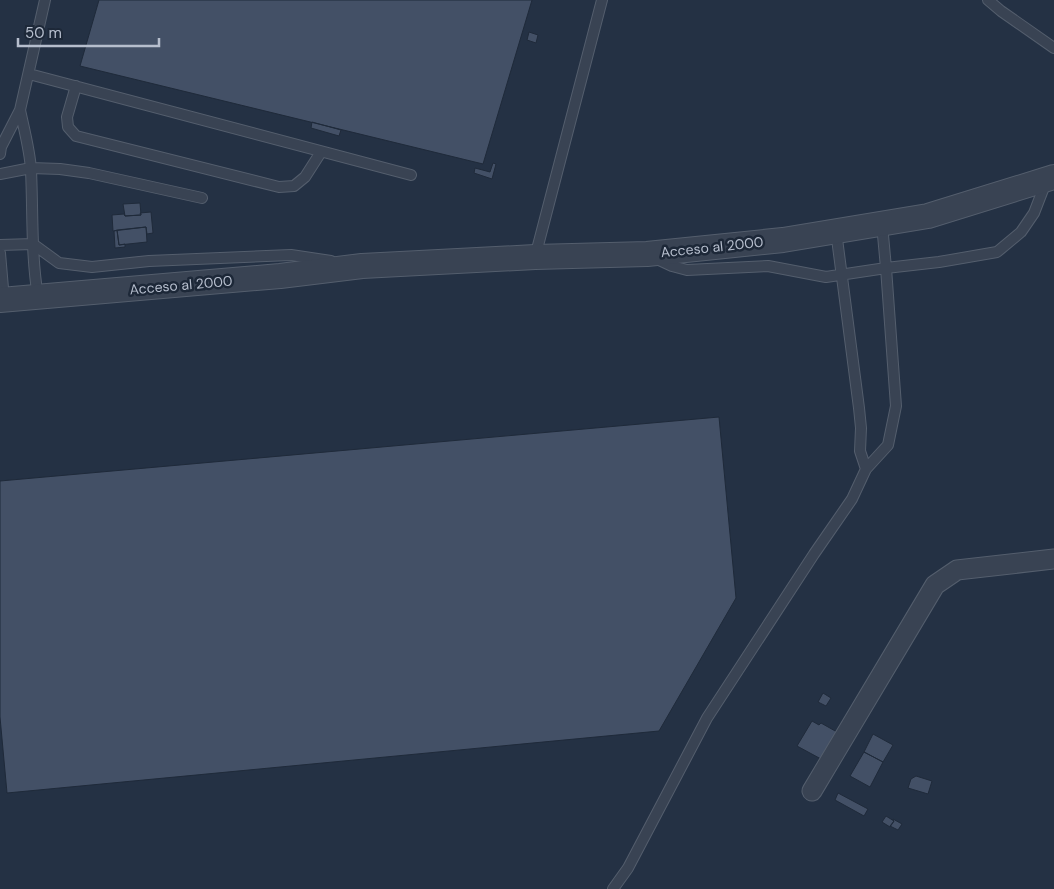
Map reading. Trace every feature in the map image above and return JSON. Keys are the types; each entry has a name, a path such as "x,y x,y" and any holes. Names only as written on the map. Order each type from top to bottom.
{"street":[{"name":"Acceso al 2000","path":"2,300 280,276 362,266 535,256 647,254 783,240 928,216 1051,178"},
{"path":"812,791 935,585 957,570 1054,559"}],"lane":[{"path":"0,154 1,147 20,110 45,0"},
{"path":"535,256 602,0"},
{"path":"988,0 1054,48"},
{"path":"29,74 411,176"},
{"path":"76,86 67,117 68,127 76,136 279,187 294,186 305,177 321,152"},
{"path":"20,110 31,168 33,244 38,297"},
{"path":"0,174 31,168 60,169 89,173 202,198"},
{"path":"647,254 672,266 687,270 768,266 826,277 939,262 997,252 1021,232 1034,213 1051,178"},
{"path":"613,889 628,868 707,718 852,499 866,469 888,444 896,406 882,224"},
{"path":"836,231 859,408 861,428 860,451 866,469"},
{"path":"0,245 33,244"},
{"name":"Acceso al 2000","path":"33,244 59,263 92,267 149,261 290,255 362,266"},
{"path":"0,253 2,300"}],"building":[{"path":"99,0 532,0 483,164 80,66"},
{"path":"529,32 538,35 536,43 527,40"},
{"path":"312,122 341,130 339,136 311,128"},
{"path":"493,163 496,164 492,179 474,173 475,168 490,172"},
{"path":"140,203 141,215 125,216 123,204"},
{"path":"151,212 153,233 147,234 146,227 113,231 112,215 141,215 140,213"},
{"path":"146,227 147,242 119,245 117,230"},
{"path":"117,230 119,245 125,244 125,247 115,248 114,231"},
{"path":"719,417 736,598 659,731 7,793 0,717 0,481"},
{"path":"823,693 831,698 826,706 818,702"},
{"path":"812,721 819,725 821,723 837,732 821,759 797,746"},
{"path":"873,734 893,745 883,762 864,752"},
{"path":"864,752 883,762 870,787 850,776"},
{"path":"916,776 932,781 928,794 908,788 911,779"},
{"path":"838,793 868,809 864,816 835,800"},
{"path":"886,816 894,821 890,827 882,822"},
{"path":"893,819 902,824 898,830 890,826 894,821"}]}
